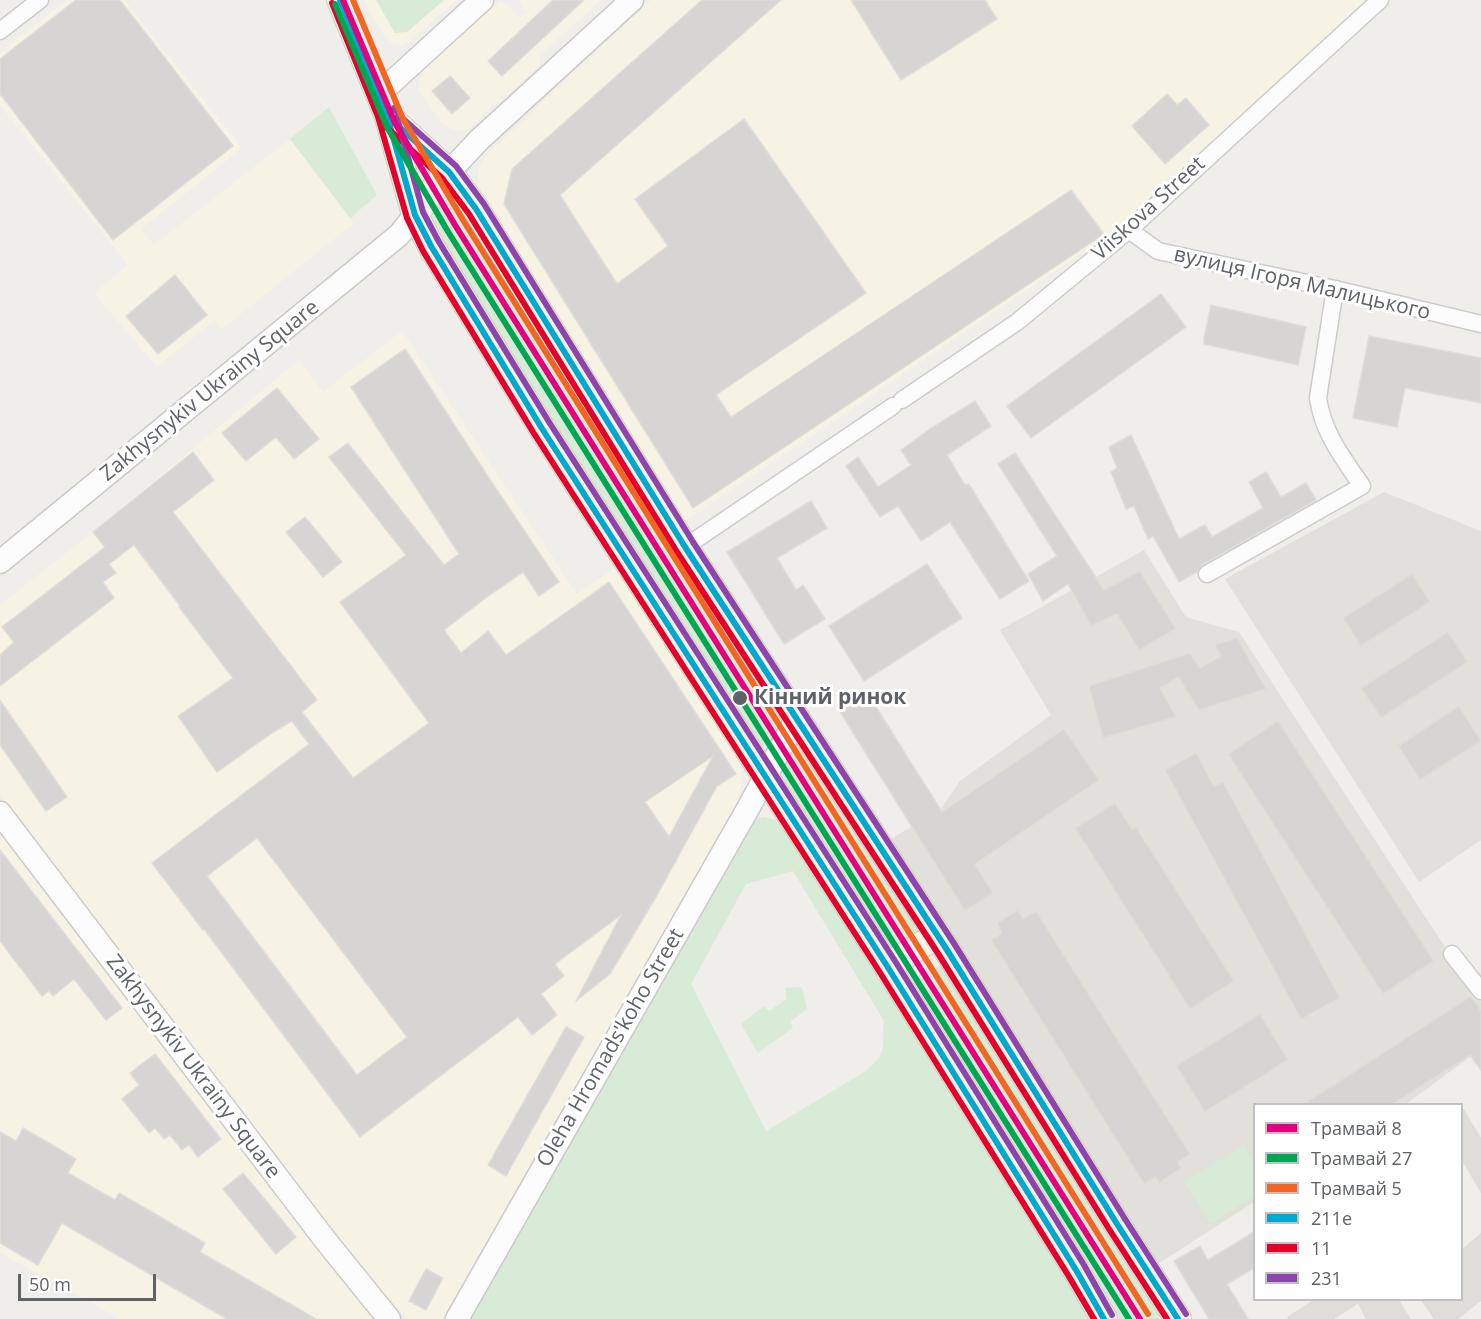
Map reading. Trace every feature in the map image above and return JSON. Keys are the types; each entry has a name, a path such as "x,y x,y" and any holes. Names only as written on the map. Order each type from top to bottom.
{"main road":[{"path":"340,0 383,104 415,214 431,246 541,427 887,966 1076,1269 1104,1319"},
{"path":"383,104 395,123 449,172 476,209 685,547 938,935 1178,1319"},
{"path":"415,214 449,172"},
{"path":"887,966 938,935"}],"street":[{"path":"0,31 40,0"},
{"path":"383,104 482,0"},
{"path":"449,172 479,140 632,0"},
{"name":"Viiskova Street","path":"685,547 1017,322 1129,230 1380,0"},
{"name":"Zakhysnykiv Ukrainy Square","path":"0,562 399,236 415,214"},
{"name":"вулиця Ігоря Малицького","path":"1129,230 1158,252 1335,289 1481,324"},
{"path":"1207,574 1362,486 1335,445 1320,415 1318,398 1335,289"},
{"name":"Oleha Hromadsʹkoho Street","path":"457,1319 797,718"},
{"name":"Zakhysnykiv Ukrainy Square","path":"0,813 326,1241 389,1319"},
{"path":"1452,954 1481,991"}],"shaded area":[{"path":"67,0 124,0 242,148 141,229 154,245 290,139 354,223 222,329 215,320 157,367 94,293 128,265 0,105 0,52"},
{"path":"363,0 457,0 402,46 386,39"},
{"path":"518,0 601,0 540,55 540,65 467,130 452,129 442,122 421,95 419,82 423,69 501,1 520,18 526,12"},
{"path":"651,0 1370,0 1109,235 685,521 483,193 478,181 479,167 487,155"},
{"name":"Кінний ринок","path":"402,331 577,594 617,567 738,757 742,776 735,808 443,1319 407,1319 341,1242 289,1177 0,793 0,605 93,532 299,360 323,392"},
{"path":"1384,492 1481,531 1481,840 1419,882 1225,579"},
{"path":"1144,550 1186,617 1239,632 1481,1002 1481,1049 1407,1103 1253,1103 1253,1203 1158,1264 889,840 940,810 960,781 1051,715 1000,630"},
{"path":"0,828 373,1319 117,1319 0,1253"},
{"path":"1463,1108 1481,1138 1481,1193 1463,1163"},
{"path":"1481,1233 1481,1301 1458,1319 1434,1319 1422,1301 1463,1301 1463,1248"},
{"path":"1311,1301 1400,1301 1411,1319 1366,1319 1358,1304 1334,1319 1288,1319 1287,1317"}],"green space":[{"path":"376,0 444,0 407,32 395,33"},
{"path":"329,107 377,195 350,218 290,139"},
{"path":"449,198 776,715 780,726 774,740 768,746 760,744 748,735 443,245 428,215 429,211"},
{"path":"796,742 799,742 920,931 890,949 778,773"},
{"path":"759,818 776,820 785,827 1102,1319 470,1319","holes":["793,871 884,1021 882,1052 866,1071 766,1131 691,984 746,884"]},
{"path":"942,964 1165,1319 1119,1319 911,985"},
{"path":"802,987 807,1009 790,1022 793,1028 758,1053 741,1024 764,1006 769,1011 787,999 785,988"},
{"path":"1244,1145 1253,1160 1253,1197 1210,1224 1184,1182"}],"building":[{"path":"76,0 120,0 233,146 113,240 0,94 0,59"},
{"path":"553,0 584,0 502,76 488,61"},
{"path":"702,0 781,0 560,195 617,284 668,246 635,199 744,119 866,293 716,395 731,417 1071,190 1104,234 693,508 504,204 512,169"},
{"path":"851,0 985,0 997,19 901,80"},
{"path":"450,76 470,98 452,114 432,91"},
{"path":"1167,94 1177,105 1186,98 1209,125 1165,164 1132,126"},
{"path":"175,275 207,315 158,354 126,316"},
{"path":"1161,294 1186,327 1031,438 1007,406"},
{"path":"1211,305 1306,327 1298,365 1204,344"},
{"path":"1369,336 1481,358 1481,403 1405,388 1397,427 1353,418"},
{"path":"405,349 559,582 539,596 523,572 487,597 444,630 461,653 488,631 506,655 609,582 736,774 717,786 656,897 610,974 576,1001 621,915 555,964 564,976 541,994 557,1015 532,1035 518,1017 360,1137 152,863 309,744 292,721 217,772 178,716 233,678 134,545 109,564 116,573 103,582 114,598 0,686 0,655 14,642 2,627 105,547 93,532 193,452 214,480 173,512 317,700 302,712 353,778 429,723 340,602 406,555 329,457 348,443 444,565 459,554 351,387","holes":["713,756 669,837 645,802","257,838 407,1037 357,1075 207,876"]},
{"path":"277,388 319,439 294,459 276,437 246,461 222,433"},
{"path":"975,401 991,426 947,455 965,485 969,484 1029,581 1000,599 950,522 921,541 898,506 880,517 846,466 858,457 878,487 911,465 901,450"},
{"path":"1131,435 1179,539 1205,525 1212,537 1263,508 1249,482 1266,472 1281,497 1306,483 1316,500 1202,565 1197,572 1179,582 1153,536 1148,539 1134,506 1126,509 1111,472 1117,468 1109,447"},
{"path":"1015,453 1104,590 1140,571 1176,629 1139,650 1117,614 1091,626 1068,584 1043,601 1028,574 1057,556 998,464"},
{"path":"811,501 827,528 777,558 796,590 803,585 825,619 784,644 727,552"},
{"path":"305,517 342,562 323,577 286,532"},
{"path":"927,564 962,618 864,681 829,626"},
{"path":"1412,574 1430,602 1361,646 1343,618"},
{"path":"1448,632 1468,662 1381,718 1361,688"},
{"path":"1237,638 1266,689 1199,710 1178,677 1160,688 1176,717 1103,738 1089,686 1190,653 1200,668 1221,656 1215,645"},
{"path":"868,694 942,812 1064,729 1099,780 975,864 993,893 965,911 840,712"},
{"path":"0,700 67,797 46,811 0,745"},
{"path":"1459,706 1481,741 1420,780 1398,746"},
{"path":"1278,721 1434,961 1383,994 1228,754"},
{"path":"1196,753 1214,786 1223,782 1340,998 1301,1019 1165,770"},
{"path":"1115,803 1132,829 1136,827 1234,981 1190,1009 1075,828"},
{"path":"0,850 122,1008 106,1020 74,979 53,996 49,991 42,996 0,941"},
{"path":"1018,910 1023,919 1036,911 1190,1154 1178,1162 1181,1168 1159,1183 1155,1177 1144,1184 991,940 1002,933 997,923"},
{"path":"1471,996 1481,1011 1481,1070 1470,1055 1395,1103 1306,1103"},
{"path":"1260,1014 1288,1060 1205,1112 1176,1066"},
{"path":"566,1027 584,1037 506,1176 488,1165"},
{"path":"155,1054 221,1139 198,1157 189,1145 182,1150 170,1135 164,1139 155,1128 149,1133 122,1099 139,1085 130,1073"},
{"path":"23,1128 76,1159 68,1173 115,1200 119,1193 205,1243 200,1252 316,1319 227,1319 62,1223 38,1265 0,1243 0,1132 16,1141"},
{"path":"243,1173 296,1237 276,1254 223,1189"},
{"path":"1253,1233 1253,1269 1227,1284 1248,1319 1209,1319 1174,1261 1200,1246 1208,1260"},
{"path":"426,1269 443,1278 426,1310 409,1301"}],"tram line":[{"name":"8","path":"343,0 395,123 455,225 1140,1319"},
{"name":"5","path":"353,0 403,119 463,220 1148,1314"},
{"name":"27","path":"335,4 387,127 447,230 1129,1319"}],"transit line":[{"name":"211е","path":"340,0 387,114 449,172 476,209 685,547 947,950 1178,1319"},
{"name":"11","path":"332,3 378,117 407,218 423,251 533,432 879,971 1094,1319"},
{"name":"231","path":"394,108 456,166 484,204 693,542 955,945 1186,1314"},
{"name":"231","path":"397,117 423,212 439,242 549,422 895,961 1084,1265 1112,1315"},
{"name":"211е","path":"388,119 415,215 431,246 541,427 887,966 1076,1270 1104,1319"},
{"name":"11","path":"384,125 442,178 469,214 677,552 939,955 1167,1319"}],"place":[{"name":"Кінний ринок","path":"740,698"}]}
